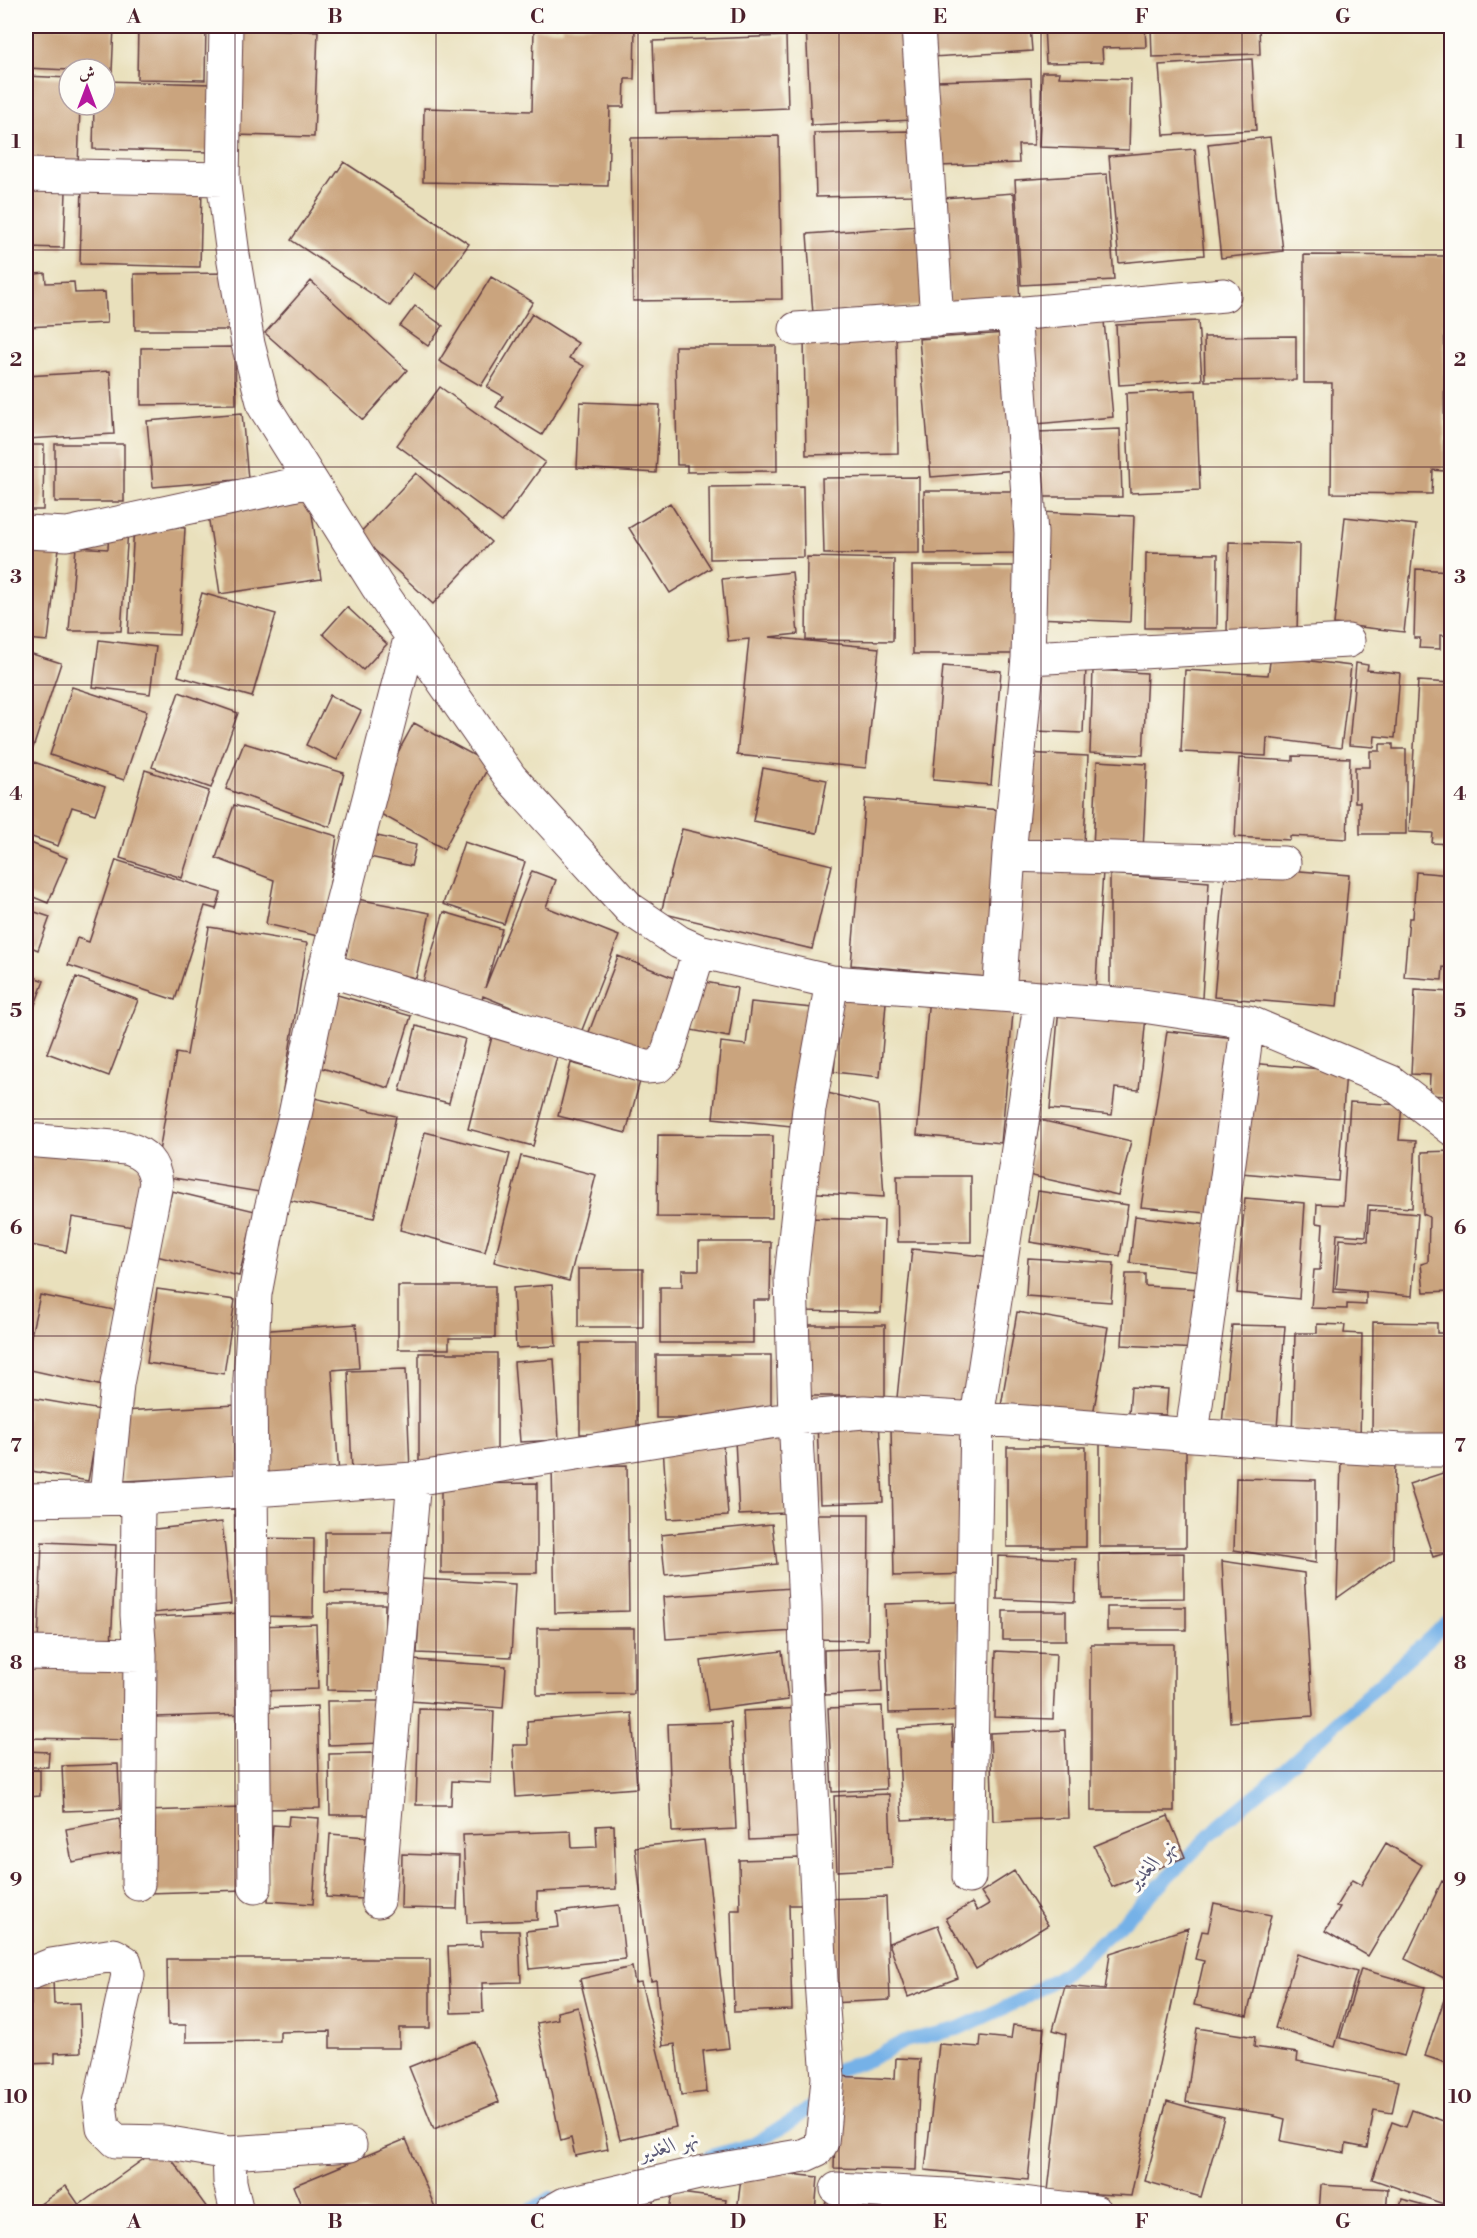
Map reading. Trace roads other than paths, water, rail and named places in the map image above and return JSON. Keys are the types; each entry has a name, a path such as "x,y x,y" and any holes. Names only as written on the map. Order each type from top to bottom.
{"street":[{"path":"226,26 223,179 248,344 264,406 377,586 510,777 630,909 678,942 699,951 832,982 1143,1006 1248,1022 1391,1082 1452,1129"},
{"path":"918,26 937,320"},
{"path":"26,175 223,179"},
{"path":"796,329 937,320 1224,296"},
{"path":"999,995 1009,855 1028,658 1031,533 1014,314"},
{"path":"26,532 67,534 311,481"},
{"path":"255,1887 250,1380 255,1294 271,1209 295,1115 325,969 411,635"},
{"path":"1028,658 1348,641"},
{"path":"1009,855 1284,863"},
{"path":"325,969 646,1067 658,1066 666,1058 699,951"},
{"path":"551,2212 564,2204 699,2173 805,2155 818,2149 822,2142 828,2078 821,1982 806,1661 791,1276 809,1109 832,982"},
{"path":"969,1877 977,1418 1041,998"},
{"path":"1192,1434 1248,1022"},
{"path":"26,1140 126,1148 138,1152 155,1170 156,1183 117,1384 122,1498 140,1655 138,1884"},
{"path":"26,1500 122,1498 414,1479 795,1418 864,1412 977,1418 1370,1449 1452,1450"},
{"path":"378,1901 414,1479"},
{"path":"26,1653 140,1655"},
{"path":"26,1975 51,1965 114,1955 125,1962 128,1975 100,2103 103,2128 116,2141 164,2142 229,2153 351,2145"},
{"path":"229,2153 230,2182 237,2212"},
{"path":"837,2189 966,2196 1096,2212"}],"waterway":[{"name":"نهر الغدير","path":"839,2069 868,2060 905,2041 957,2029 1015,2003 1065,1973 1124,1921 1221,1824 1452,1618"},
{"name":"نهر الغدير","path":"711,2156 750,2145 791,2122 815,2104"},
{"name":"نهر الغدير","path":"528,2212 551,2198"}]}
